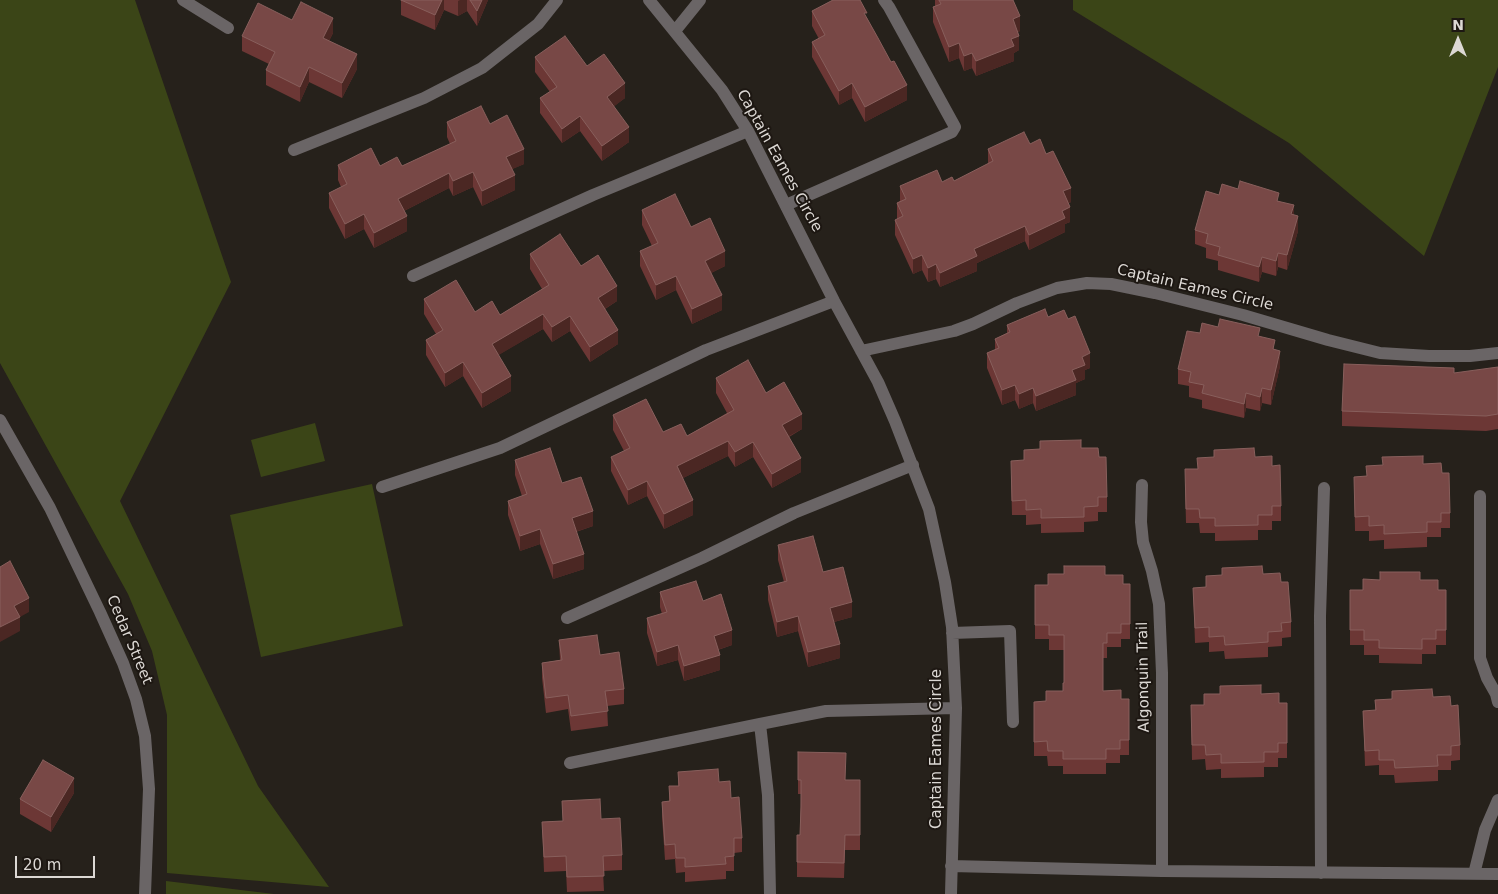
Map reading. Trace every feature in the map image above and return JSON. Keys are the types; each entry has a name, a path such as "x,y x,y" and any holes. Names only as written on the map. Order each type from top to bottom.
{"street":[{"path":"183,0 228,28"},
{"path":"294,150 424,98 482,68 538,24 557,0"},
{"name":"Captain Eames Circle","path":"649,0 722,90 748,132 834,301 878,382 913,465 929,509 945,582 952,633 956,708 951,894"},
{"path":"675,30 700,0"},
{"path":"786,206 952,132 955,127 884,0"},
{"path":"413,276 593,195 748,132"},
{"name":"Captain Eames Circle","path":"861,351 954,331 1017,303 1057,288 1087,282 1111,284 1155,293 1380,353 1429,356 1470,356 1498,353"},
{"path":"382,487 500,448 706,350 834,301"},
{"name":"Cedar Street","path":"0,420 50,508 100,612 136,699 145,736 148,789 146,894"},
{"path":"567,618 702,558 794,513 913,465"},
{"name":"Algonquin Trail","path":"1142,485 1140,522 1143,542 1159,604 1162,871"},
{"path":"1322,873 1320,616 1324,488"},
{"path":"1480,496 1480,658 1498,702"},
{"path":"952,633 1010,632 1012,722"},
{"path":"570,763 826,711 956,708"},
{"path":"760,724 768,795 770,894"},
{"path":"1474,874 1485,830 1498,800"},
{"path":"951,866 1162,871 1498,874"}],"green space":[{"path":"0,0 135,0 231,282 120,501 258,786 329,887 167,873 167,715 152,651 128,594 0,363"},
{"path":"1073,0 1498,0 1498,67 1424,256 1289,143 1073,10"},
{"path":"315,423 325,461 261,477 251,440"},
{"path":"372,484 403,626 261,657 230,515"},
{"path":"166,881 274,894 166,894"}],"building":[{"path":"401,0 442,0 435,15"},
{"path":"470,0 482,0 477,11"},
{"path":"833,0 860,0 867,13 864,13 891,62 894,61 907,85 865,107 852,83 839,91 812,42 825,35 812,11"},
{"path":"939,0 1013,0 1020,16 1013,19 1019,36 1011,39 1014,46 976,61 972,53 964,56 959,43 949,47 933,7 941,4"},
{"path":"301,2 333,18 323,38 357,54 342,83 309,67 300,87 266,70 275,52 242,36 258,3 292,20"},
{"path":"565,36 587,66 604,54 625,83 607,97 629,127 602,146 580,116 562,129 540,98 557,87 535,57"},
{"path":"481,106 490,124 507,115 524,149 506,157 515,175 482,191 473,172 453,181 449,173 398,199 407,216 374,233 364,214 345,224 329,193 347,184 338,165 371,148 380,166 397,157 402,166 456,141 447,122"},
{"path":"1024,132 1030,144 1040,139 1046,154 1053,151 1071,188 1063,191 1070,207 1062,211 1065,218 1029,235 1025,226 974,249 977,256 940,273 936,264 928,268 922,255 913,259 895,220 903,216 897,203 906,199 900,186 937,170 942,182 952,177 954,181 993,161 988,149"},
{"path":"1240,181 1279,193 1277,201 1294,205 1291,214 1298,216 1287,255 1278,253 1276,261 1262,257 1259,267 1218,255 1220,247 1206,243 1208,234 1195,230 1206,191 1219,195 1222,184 1238,189"},
{"path":"675,194 691,227 710,218 725,251 705,261 722,295 692,309 676,276 656,285 640,251 658,243 642,210"},
{"path":"560,234 581,266 598,255 617,286 598,298 618,330 590,347 570,316 552,327 543,314 492,344 511,376 482,393 463,362 445,373 426,340 443,330 424,299 456,280 475,312 492,301 500,315 549,285 530,254"},
{"path":"1045,309 1048,317 1064,310 1068,319 1075,316 1090,353 1082,357 1085,365 1072,370 1076,380 1036,396 1033,388 1019,394 1015,385 1002,390 987,353 999,348 995,339 1010,332 1007,325"},
{"path":"1220,319 1260,328 1258,336 1275,340 1273,349 1280,351 1271,390 1262,388 1260,397 1246,393 1244,404 1202,393 1204,385 1189,382 1191,372 1178,369 1187,331 1200,333 1202,323 1218,327"},
{"path":"748,360 766,393 784,382 802,414 782,425 801,458 772,474 753,442 735,452 728,441 677,466 693,500 664,514 647,481 628,490 611,457 630,448 613,415 646,399 663,432 681,424 687,436 734,410 716,378"},
{"path":"1344,364 1454,368 1454,373 1498,367 1498,414 1486,416 1342,411"},
{"path":"1081,440 1081,448 1098,448 1099,457 1106,457 1107,497 1098,497 1098,506 1084,507 1084,517 1041,518 1041,509 1026,510 1026,500 1012,501 1011,461 1024,460 1024,450 1040,449 1040,441"},
{"path":"550,448 562,483 581,477 593,511 572,518 584,554 553,564 540,529 520,536 508,501 527,494 515,460"},
{"path":"1254,448 1255,457 1272,456 1272,466 1280,465 1281,506 1272,506 1272,515 1258,515 1258,525 1215,526 1215,518 1200,518 1199,509 1186,509 1185,469 1198,469 1197,458 1214,457 1214,450"},
{"path":"1423,456 1423,464 1441,463 1442,473 1449,473 1450,513 1441,513 1441,522 1427,522 1427,532 1384,534 1384,525 1369,526 1369,516 1355,517 1354,477 1367,476 1366,466 1383,465 1382,457"},
{"path":"813,536 823,572 843,567 852,602 830,608 840,644 808,652 798,616 777,622 768,586 787,581 778,545"},
{"path":"10,561 29,598 14,606 20,617 0,627 0,567"},
{"path":"1064,566 1105,566 1105,575 1123,575 1123,584 1130,584 1130,624 1121,624 1121,633 1107,633 1107,643 1103,643 1103,691 1121,690 1121,699 1129,699 1129,740 1120,740 1120,749 1106,749 1106,759 1063,759 1063,751 1048,751 1047,741 1034,742 1034,702 1046,701 1046,691 1063,691 1064,683 1064,635 1049,635 1049,625 1035,625 1035,585 1048,585 1048,574 1064,574"},
{"path":"1262,566 1263,574 1280,573 1281,582 1288,582 1291,622 1281,623 1282,631 1268,632 1268,642 1225,645 1224,636 1209,637 1209,627 1195,628 1193,588 1206,587 1206,576 1222,575 1222,568"},
{"path":"1380,572 1420,572 1420,580 1438,580 1438,590 1446,590 1446,630 1436,630 1436,639 1422,639 1422,649 1379,648 1379,640 1364,640 1364,630 1350,630 1350,590 1363,590 1363,579 1380,580"},
{"path":"696,581 703,601 721,594 732,630 714,636 720,655 684,666 678,645 657,652 647,618 667,612 660,592"},
{"path":"597,635 600,655 619,652 624,689 605,691 608,711 571,716 568,695 546,698 542,663 562,660 559,640"},
{"path":"1261,685 1261,694 1279,693 1279,703 1287,703 1287,743 1278,743 1278,752 1264,752 1264,762 1221,763 1221,754 1206,755 1205,745 1192,745 1191,705 1204,705 1204,694 1220,694 1220,686"},
{"path":"1432,689 1433,697 1450,696 1451,706 1458,705 1460,745 1451,746 1451,755 1437,755 1438,766 1395,768 1394,760 1379,760 1379,750 1365,751 1363,711 1376,710 1375,700 1392,699 1392,691"},
{"path":"798,752 846,753 845,780 860,780 860,835 845,835 844,863 797,862 797,835 800,835 801,807 801,780 798,780"},
{"path":"43,760 74,778 51,817 20,799"},
{"path":"718,769 719,782 730,781 731,798 739,797 742,838 734,838 734,856 725,857 726,864 685,867 685,858 676,858 675,844 665,845 662,802 670,801 669,786 679,786 678,772"},
{"path":"600,799 601,819 620,818 622,855 603,856 604,876 567,877 566,856 544,857 542,822 563,821 562,801"}]}
